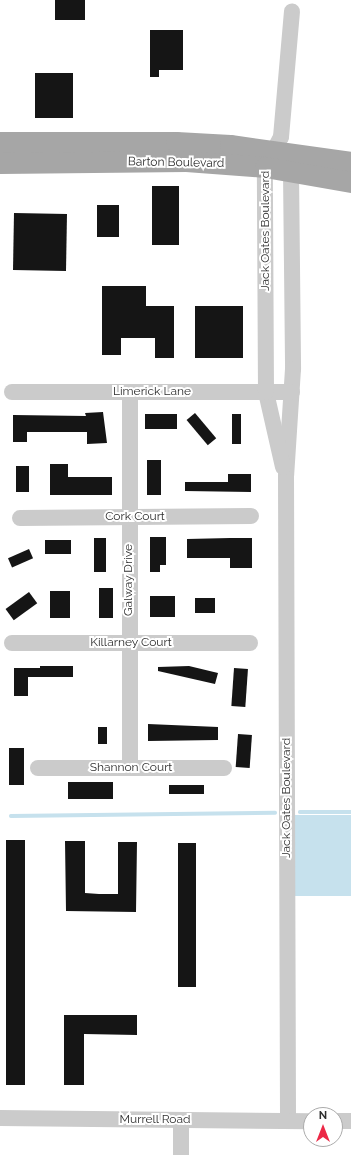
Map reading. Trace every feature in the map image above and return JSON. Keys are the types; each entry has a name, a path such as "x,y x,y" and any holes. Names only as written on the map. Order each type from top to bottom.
{"main road":[{"name":"Barton Boulevard","path":"0,142 123,152 186,161 270,158 351,162"},
{"name":"Barton Boulevard","path":"0,163 123,152"},
{"name":"Barton Boulevard","path":"270,158 292,171 351,182"}],"street":[{"name":"Jack Oates Boulevard","path":"286,476 266,392 270,158 281,137 292,12"},
{"name":"Jack Oates Boulevard","path":"288,1120 286,476 292,392 292,171"},
{"name":"Limerick Lane","path":"12,392 292,392"},
{"name":"Galway Drive","path":"130,392 130,767"},
{"name":"Cork Court","path":"20,518 251,516"},
{"name":"Killarney Court","path":"12,643 250,643"},
{"name":"Shannon Court","path":"38,768 224,768"},
{"name":"Murrell Road","path":"0,1118 303,1120"},
{"path":"181,1120 181,1155"}],"water":[{"path":"293,815 351,815 351,896 293,896"}],"building":[{"path":"55,0 85,0 85,20 55,20"},
{"path":"150,30 183,30 183,70 159,70 159,77 150,77"},
{"path":"35,73 73,73 73,118 35,118"},
{"path":"152,186 179,186 179,245 152,245"},
{"path":"97,205 119,205 119,237 97,237"},
{"path":"14,213 67,214 66,271 13,270"},
{"path":"102,286 146,286 146,306 174,306 174,358 155,358 155,338 121,338 121,355 102,355"},
{"path":"195,306 243,306 243,358 195,358"},
{"path":"103,412 107,443 87,444 87,432 27,432 27,442 13,442 13,415 86,416 85,413"},
{"path":"195,413 216,438 208,445 187,420"},
{"path":"145,414 177,414 177,429 145,429"},
{"path":"232,414 241,414 241,444 232,444"},
{"path":"147,460 161,460 161,495 147,495"},
{"path":"50,464 68,464 68,477 112,477 112,495 50,495"},
{"path":"16,466 29,466 29,492 16,492"},
{"path":"228,474 251,474 251,492 185,491 185,482 228,482"},
{"path":"150,537 166,537 166,565 160,565 160,572 150,572"},
{"path":"94,538 106,538 106,572 94,572"},
{"path":"252,538 252,568 230,568 230,558 187,558 187,539"},
{"path":"45,540 71,540 71,554 45,554"},
{"path":"29,549 33,558 12,567 8,558"},
{"path":"99,588 113,588 113,618 99,618"},
{"path":"50,591 70,591 70,618 50,618"},
{"path":"29,592 37,603 14,620 6,609"},
{"path":"150,596 175,596 175,617 150,617"},
{"path":"195,598 215,598 215,613 195,613"},
{"path":"40,666 73,666 73,677 28,677 28,696 14,696 14,668 40,668"},
{"path":"189,666 218,673 215,684 158,671 158,667"},
{"path":"234,668 248,669 245,707 231,706"},
{"path":"148,724 218,727 218,740 148,741"},
{"path":"98,727 107,727 107,744 98,744"},
{"path":"238,734 252,735 250,768 236,767"},
{"path":"9,748 24,748 24,785 9,785"},
{"path":"68,782 113,782 113,799 68,799"},
{"path":"169,785 204,785 204,794 169,794"},
{"path":"6,840 25,840 25,1085 6,1085"},
{"path":"65,841 85,841 85,893 99,894 118,894 118,842 137,842 136,912 66,911"},
{"path":"178,843 196,843 196,987 178,987"},
{"path":"64,1015 137,1015 137,1035 84,1034 84,1085 64,1085"}],"waterway":[{"path":"300,812 351,812"},
{"path":"11,816 275,813"}]}
